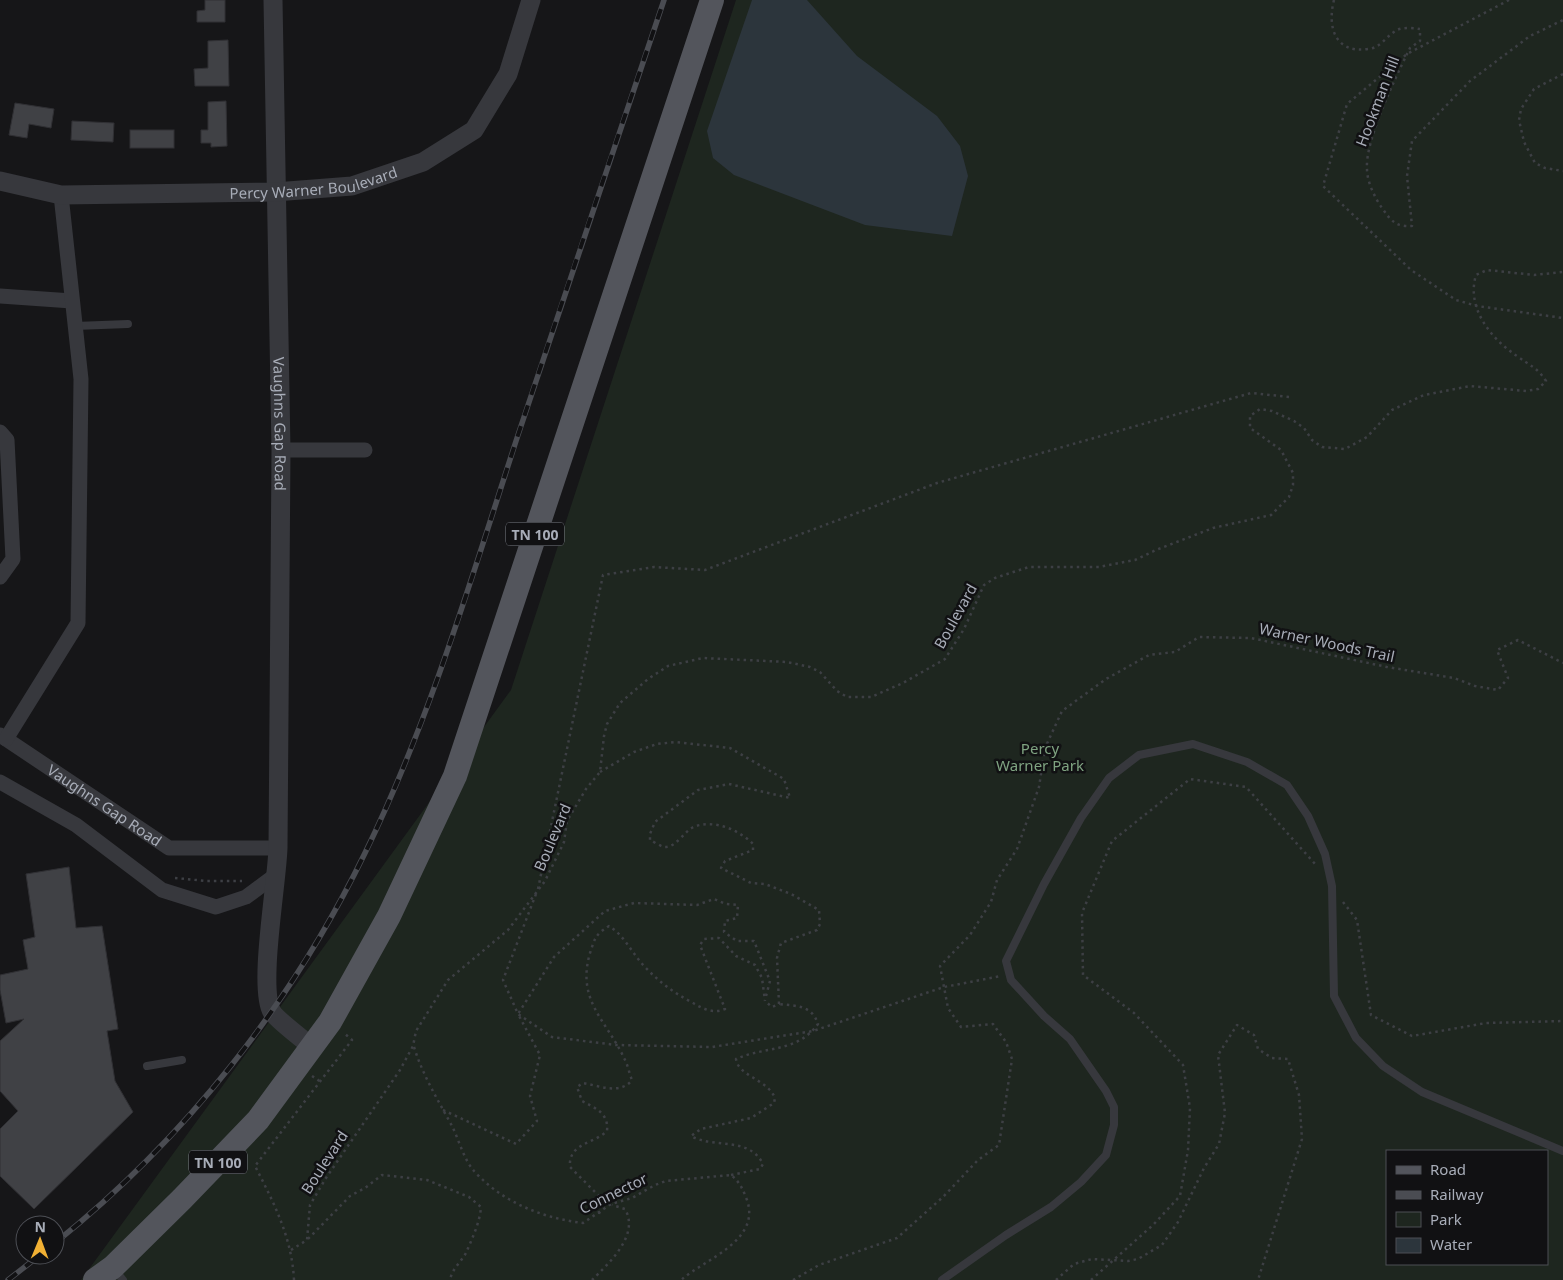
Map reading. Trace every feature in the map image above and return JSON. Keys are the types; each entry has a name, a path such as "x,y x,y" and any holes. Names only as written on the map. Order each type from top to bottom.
{"main road":[{"name":"TN 100","path":"110,1276 258,1120 330,1022 389,916 455,776 712,0"}],"street":[{"name":"Vaughns Gap Road","path":"273,0 280,450 278,848 265,984 272,1012 312,1047"},
{"name":"Percy Warner Boulevard","path":"0,181 61,195 275,192 352,186 423,162 474,130 508,74 531,0"},
{"path":"3,737 78,623 81,379 61,195"},
{"path":"0,296 72,300"},
{"path":"0,432 7,440 13,559 0,577"},
{"path":"280,450 365,450"},
{"name":"Vaughns Gap Road","path":"3,737 168,848 278,848"},
{"path":"0,782 76,825 162,890 216,906 246,898 277,874"}],"lane":[{"path":"75,326 128,324"},
{"path":"942,1280 1006,1235 1051,1207 1081,1182 1106,1155 1114,1125 1114,1107 1070,1039 1011,980 1006,961 1081,818 1109,778 1139,755 1193,744 1247,762 1287,785 1308,816 1325,854 1332,886 1334,996 1356,1038 1383,1066 1422,1092 1563,1151"},
{"path":"147,1066 182,1060"}],"path":[{"name":"Hookman Hill","path":"1334,0 1331,28 1336,39 1345,47 1367,50 1379,46 1398,30 1420,29 1420,41 1410,48 1406,54 1370,146 1367,168 1378,202 1391,221 1401,227 1412,226 1407,176 1412,141 1470,81 1530,36 1563,20"},
{"path":"1509,0 1406,54 1347,104 1322,186 1411,270 1456,300 1477,306 1563,318"},
{"path":"1563,74 1534,89 1521,109 1519,120 1524,142 1535,163 1545,168 1563,171"},
{"name":"Boulevard","path":"308,1240 310,1205 326,1178 400,1070 413,1046 416,1031 448,980 508,930 545,880 564,842 567,821 586,789 600,772 607,724 620,703 648,679 668,666 703,658 787,662 810,667 820,672 837,691 848,697 871,697 903,683 944,659 964,629 984,585 995,578 1029,567 1099,567 1135,560 1213,528 1271,516 1289,498 1293,485 1293,473 1281,450 1250,428 1250,416 1260,409 1272,411 1294,421 1304,428 1312,440 1322,447 1345,449 1367,437 1392,410 1424,395 1470,386 1526,391 1538,389 1546,380 1540,370 1518,357 1497,341 1482,321 1472,286 1476,275 1487,270 1534,275 1563,272"},
{"path":"443,1110 516,1144 537,1121 530,1096 540,1055 518,1014 503,980 538,890 603,575 654,567 705,570 937,483 1251,392 1290,397"},
{"name":"Warner Woods Trail","path":"793,1280 819,1265 897,1238 943,1197 978,1160 999,1145 1012,1059 1006,1042 993,1024 961,1027 948,1008 940,966 970,935 991,902 997,880 1017,849 1039,787 1046,748 1062,711 1106,679 1149,655 1175,652 1199,637 1251,638 1387,667 1454,678 1475,686 1498,690 1508,678 1497,650 1518,640 1563,663"},
{"path":"600,772 634,752 657,744 676,742 730,748 784,779 790,798 729,784 698,790 655,822 650,834 650,840 664,847 671,845 695,826 719,825 742,833 753,844 753,850 725,862 721,868 751,882 765,884 791,894 819,910 820,924 817,930 781,942 777,958 779,1004"},
{"path":"1091,1280 1153,1225 1180,1196 1188,1150 1190,1108 1183,1065 1134,1013 1083,975 1082,913 1112,841 1190,779 1246,787 1298,843 1332,886 1356,920 1371,1015 1412,1036 1486,1022 1563,1021"},
{"path":"518,1014 554,957 604,911 634,903 697,905 714,899 726,904 738,905 737,918 725,921 724,932 737,941 754,941 770,982 765,1002"},
{"path":"599,1214 603,1200 570,1167 569,1160 576,1147 601,1137 607,1131 608,1124 602,1112 582,1101 577,1087 583,1083 619,1089 626,1087 632,1080 624,1057 597,1015 589,993 586,968 596,935 609,926 617,931 644,966 671,992 701,1007 718,1012 725,1009 700,945 704,939 719,938 736,956 755,965 762,978 765,1002 772,1007 779,1004 807,1008 815,1015 818,1024 813,1031"},
{"path":"518,1014 552,1037 616,1045 712,1047 813,1031 944,987 1009,974"},
{"path":"294,1280 291,1250 274,1203 255,1166 352,1040 330,1022"},
{"path":"1056,1280 1074,1264 1092,1259 1128,1261 1138,1258 1162,1245 1187,1205 1204,1168 1219,1144 1225,1113 1218,1055 1237,1025 1254,1035 1258,1049 1272,1058 1288,1059 1299,1094 1302,1138 1258,1280"},
{"name":"Connector","path":"413,1046 423,1075 473,1170 504,1197 555,1220 583,1223 599,1214 611,1204 632,1198 666,1181 760,1169 763,1164 758,1155 739,1147 691,1136 701,1129 751,1118 774,1104 776,1098 771,1088 744,1072 737,1064 736,1059 750,1052 783,1048 809,1036 813,1031"},
{"path":"311,1076 321,1082"},
{"path":"291,1250 308,1240 350,1196 365,1188 376,1178 390,1174 427,1180 469,1197 481,1207 480,1217 466,1254 450,1280"},
{"path":"681,1280 694,1269 723,1252 746,1229 750,1209 742,1187 731,1174"},
{"path":"592,1280 628,1237 629,1215 625,1209 611,1204"}],"green space":[{"name":"Percy Warner Park","path":"736,0 1563,0 1563,1280 81,1280 511,690"}],"water":[{"path":"752,0 807,0 857,56 937,116 960,146 968,176 952,236 865,225 734,175 713,158 707,131"}],"building":[{"path":"205,0 225,0 225,22 197,22 197,11 205,10"},
{"path":"228,40 229,86 195,86 194,69 208,68 208,41"},
{"path":"226,101 227,146 211,147 211,143 201,143 201,130 208,130 208,102"},
{"path":"15,103 54,109 51,128 29,124 27,138 9,135"},
{"path":"72,121 114,123 113,142 71,140"},
{"path":"130,130 174,130 174,148 130,148"},
{"path":"69,867 76,928 102,926 118,1029 107,1031 115,1081 133,1112 34,1209 0,1176 0,1129 18,1111 0,1091 0,1041 24,1019 6,1023 0,990 0,975 28,969 23,940 35,937 26,874"}],"railway":[{"path":"65,1235 103,1203 148,1159 191,1113 231,1065 269,1015 304,963 336,909 365,853 410,751 449,647 664,0"},
{"path":"8,1280 27,1265"}]}
